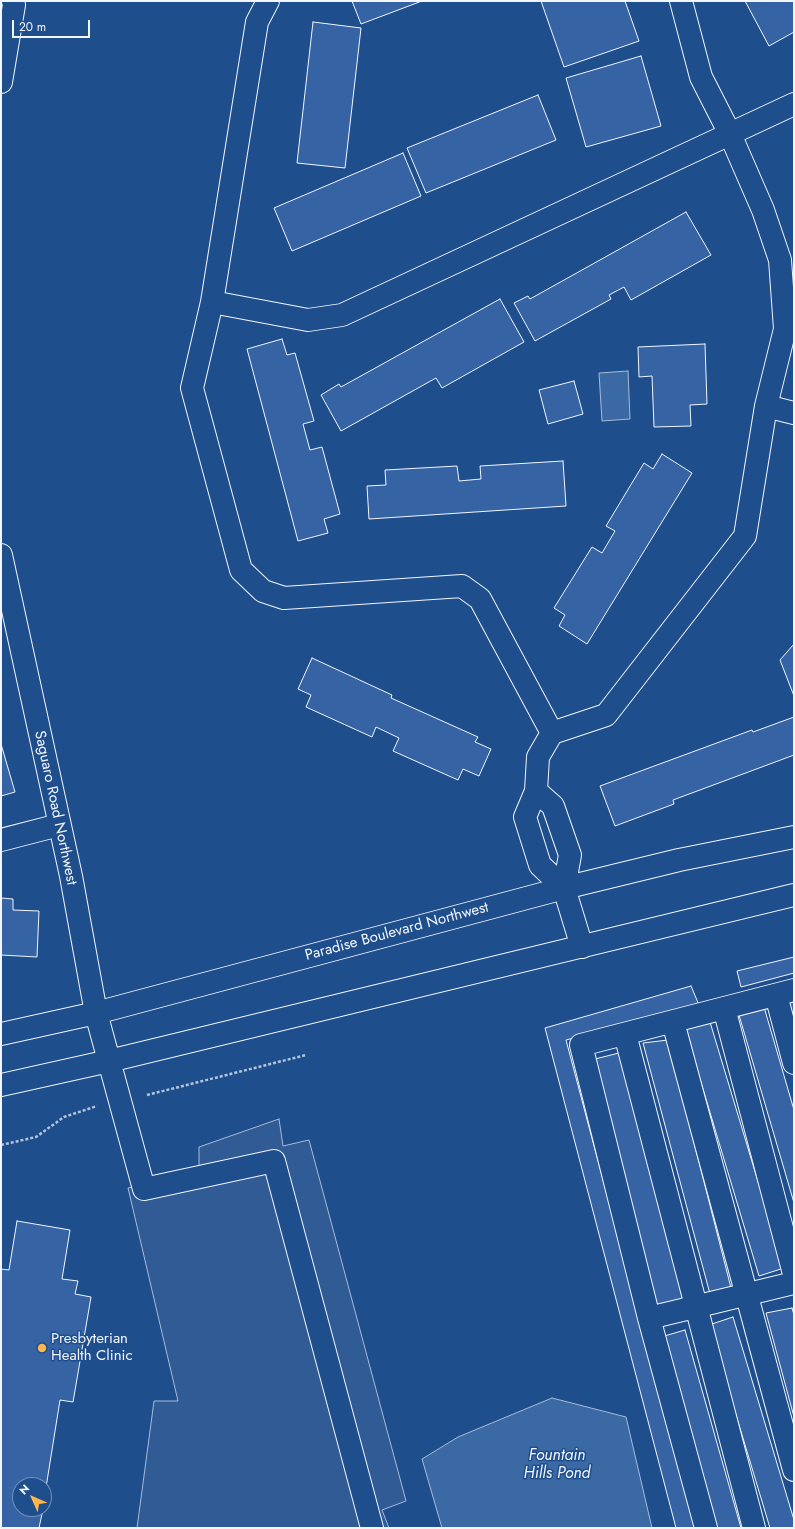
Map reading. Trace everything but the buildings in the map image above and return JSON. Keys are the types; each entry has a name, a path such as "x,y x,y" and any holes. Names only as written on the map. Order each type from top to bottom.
{"street":[{"path":"1,82 14,5 13,1"},
{"path":"268,1 257,22 212,302 192,388 241,570 263,591 284,598 462,586 480,599 552,733"},
{"path":"564,888 540,865 525,817 536,790 538,757 552,733 606,715 745,536 766,406 785,369 785,329 780,260 763,210 730,134 701,77 681,1"},
{"path":"212,302 308,320 342,315 794,104"},
{"path":"766,406 794,413"},
{"name":"Saguaro Road Northwest","path":"1,555 71,876 96,1013 144,1189 274,1161 372,1528"},
{"path":"536,790 553,806 570,855 564,888 582,947"},
{"path":"1,840 59,826"},
{"name":"Paradise Boulevard Northwest","path":"1,1034 96,1013 564,888 679,860 794,837"},
{"path":"1,1084 109,1061 582,947 794,894"},
{"path":"706,1528 649,1318 581,1046 785,993 794,1064"},
{"path":"724,1008 794,1274"},
{"path":"672,1022 794,1470"},
{"path":"624,1034 754,1528"},
{"path":"649,1318 794,1283"}],"path":[{"path":"147,1095 306,1055"},
{"path":"1,1145 36,1137 64,1117 98,1106"}],"shaded area":[{"path":"279,1119 283,1146 309,1140 406,1501 382,1510 389,1528 137,1528 154,1401 178,1401 128,1188 199,1168 199,1147"}],"water":[{"path":"628,371 630,419 602,421 599,373"},
{"name":"Fountain Hills Pond","path":"552,1398 626,1417 652,1528 442,1528 422,1459 458,1437"}],"place":[{"name":"Presbyterian Health Clinic","path":"42,1348"}]}
